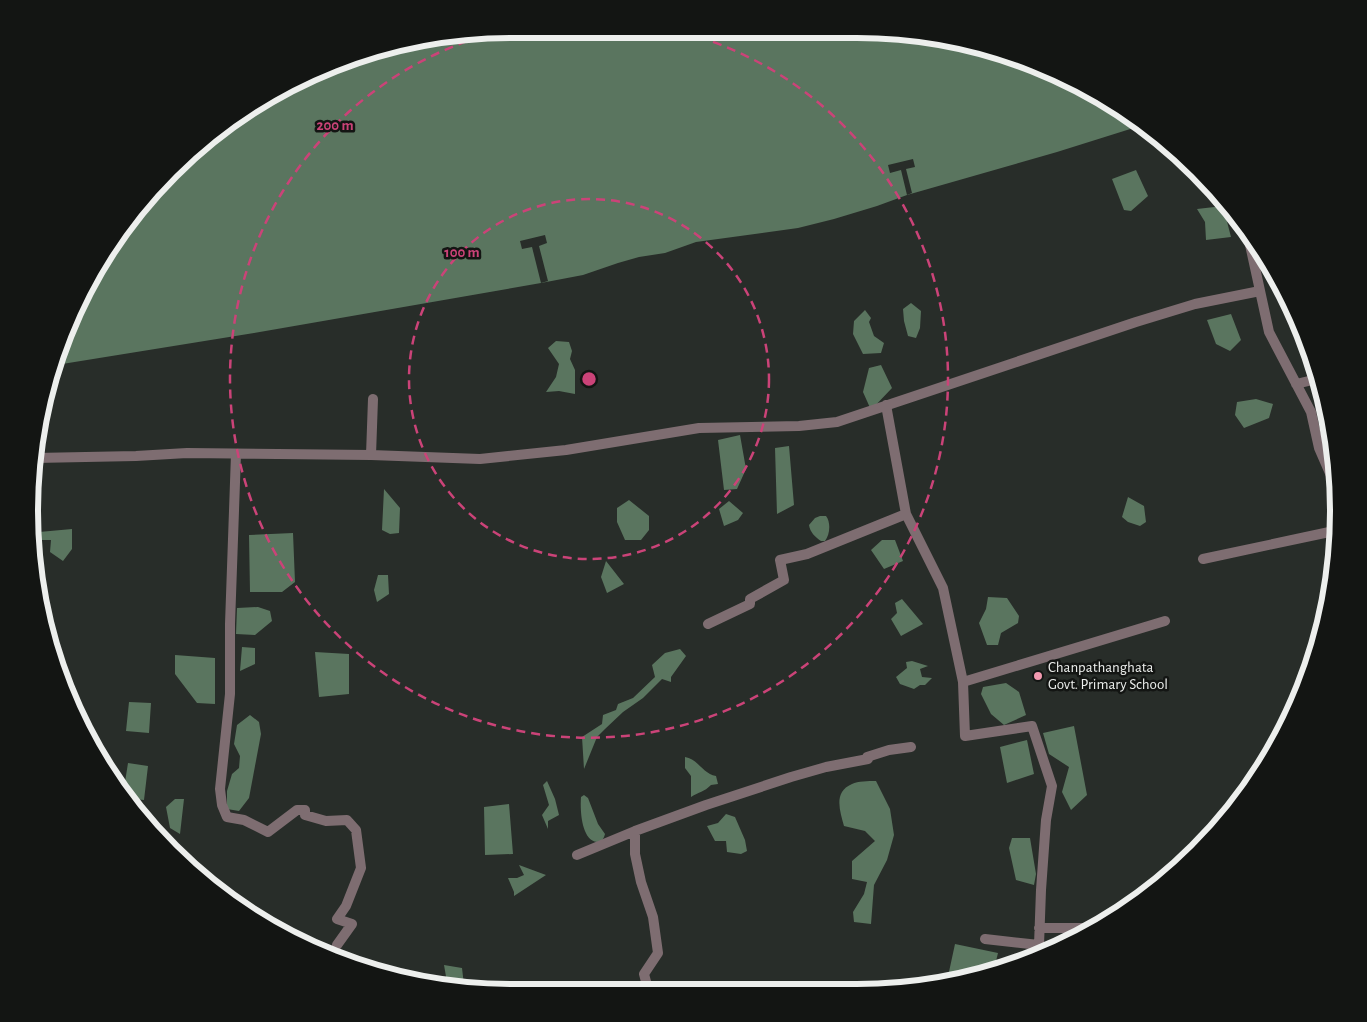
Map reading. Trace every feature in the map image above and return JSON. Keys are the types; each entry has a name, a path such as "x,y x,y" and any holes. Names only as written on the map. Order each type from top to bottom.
{"street":[{"path":"1251,250 1269,332 1311,412 1319,448 1327,465"},
{"path":"41,458 187,453 371,455 480,459 566,450 698,428 799,426 837,422 1144,319 1195,304 1260,291"},
{"path":"1296,384 1311,381"},
{"path":"371,455 373,398"},
{"path":"886,405 906,514 943,588 962,682 965,736 1032,726 1052,786 1046,820 1039,945 986,939"},
{"path":"1319,448 1325,447"},
{"path":"236,454 230,624 230,694 220,789 222,805 227,817 244,820 268,832 297,810 305,810 305,815 326,821 347,820 356,830 361,868 346,906 337,919 352,924 337,945"},
{"path":"708,624 750,604 750,599 784,580 780,560 807,554 906,514"},
{"path":"1203,559 1329,532"},
{"path":"962,682 1165,621"},
{"path":"577,855 635,830 706,805 792,777 868,759 867,757 875,754 911,746"},
{"path":"635,830 635,854 641,882 653,917 658,953 644,974 647,984"},
{"path":"1039,928 1080,928"}],"shaded area":[{"path":"511,38 856,38 918,42 979,54 1037,74 1093,101 1134,128 907,195 834,219 798,228 696,242 665,253 639,257 583,275 254,333 61,364 86,302 101,274 135,223 176,176 223,135 274,101 330,74 388,54 449,42"},
{"path":"1136,170 1148,196 1131,211 1124,210 1112,179"},
{"path":"1218,207 1225,215 1231,237 1206,240 1205,222 1197,209"},
{"path":"911,303 921,311 920,328 916,338 908,336 904,321 903,309"},
{"path":"865,310 871,318 869,322 874,336 884,343 881,353 863,354 853,334 854,321"},
{"path":"1231,314 1241,340 1230,351 1216,344 1207,320"},
{"path":"556,341 569,342 572,351 570,359 575,370 575,394 559,391 546,392 556,377 559,364 548,348"},
{"path":"881,365 892,388 871,410 863,392 869,368"},
{"path":"1256,399 1273,404 1269,418 1244,428 1235,415 1237,402"},
{"path":"740,435 746,469 737,489 724,490 718,440"},
{"path":"789,446 794,505 777,514 775,448"},
{"path":"384,489 400,508 399,533 390,534 382,530"},
{"path":"1128,497 1144,506 1146,522 1140,526 1128,522 1122,517"},
{"path":"629,500 649,516 649,530 641,540 625,540 617,522 617,508"},
{"path":"729,501 743,513 738,520 724,526 719,509"},
{"path":"826,516 829,522 829,532 825,541 821,541 815,536 810,530 809,525 815,518"},
{"path":"72,529 72,549 63,561 50,552 51,540 39,540 39,532"},
{"path":"293,533 295,582 282,592 250,592 249,535"},
{"path":"882,540 895,540 903,561 884,569 871,550"},
{"path":"606,561 624,584 607,593 601,577"},
{"path":"378,575 388,575 389,594 377,602 374,590"},
{"path":"988,597 1007,598 1019,616 1018,623 1001,633 998,645 987,645 979,623 986,609"},
{"path":"902,599 923,624 901,636 891,619 897,613 895,603"},
{"path":"258,607 270,611 272,621 255,635 236,634 237,608"},
{"path":"242,647 255,648 255,664 240,671"},
{"path":"680,649 686,656 671,677 671,682 662,679 643,698 623,712 597,737 584,769 582,737 602,724 603,715 616,710 618,704 633,698 655,677 652,665 665,653"},
{"path":"315,652 349,654 349,694 319,697"},
{"path":"175,655 215,658 215,704 197,703 175,674"},
{"path":"912,661 928,666 920,669 922,677 932,678 925,685 920,685 914,689 900,684 896,677 907,668 906,662"},
{"path":"1006,683 1019,692 1026,715 1004,725 991,714 981,694 983,687"},
{"path":"129,702 151,703 149,733 126,731"},
{"path":"250,715 259,722 261,734 249,798 239,811 227,809 227,791 232,774 239,768 240,756 234,744 237,725"},
{"path":"1074,726 1087,795 1071,810 1062,792 1069,767 1049,754 1043,733"},
{"path":"1027,740 1034,774 1007,783 1000,747"},
{"path":"685,757 690,758 711,775 716,776 718,784 711,785 704,791 691,797 691,776 685,768"},
{"path":"128,763 148,766 144,800 135,799 125,785"},
{"path":"547,781 555,799 559,815 548,821 548,829 542,815 549,805 543,785"},
{"path":"876,781 890,809 894,835 887,860 874,885 871,924 854,922 853,912 864,894 867,882 852,879 852,861 875,841 865,831 844,826 839,802 842,792 846,787 860,782"},
{"path":"584,795 588,798 598,824 605,834 599,842 592,840 585,830 581,809 581,797"},
{"path":"175,799 184,799 180,834 170,828 166,807"},
{"path":"509,804 513,854 485,855 484,807"},
{"path":"726,814 735,817 745,840 747,851 741,854 727,852 726,841 715,841 707,826 718,823"},
{"path":"1012,838 1030,838 1036,874 1034,885 1016,880 1009,848"},
{"path":"519,865 546,875 514,896 508,878 517,878 524,875"},
{"path":"955,944 998,953 996,963 948,975"},
{"path":"444,965 462,968 464,981 447,980"}],"pier":[{"path":"913,159 915,167 906,169 912,193 907,195 901,170 890,173 888,165"},
{"path":"545,235 547,243 539,246 548,281 541,283 532,247 522,249 520,241"}],"place":[{"name":"Chanpathanghata Govt. Primary School","path":"1038,676"}]}
